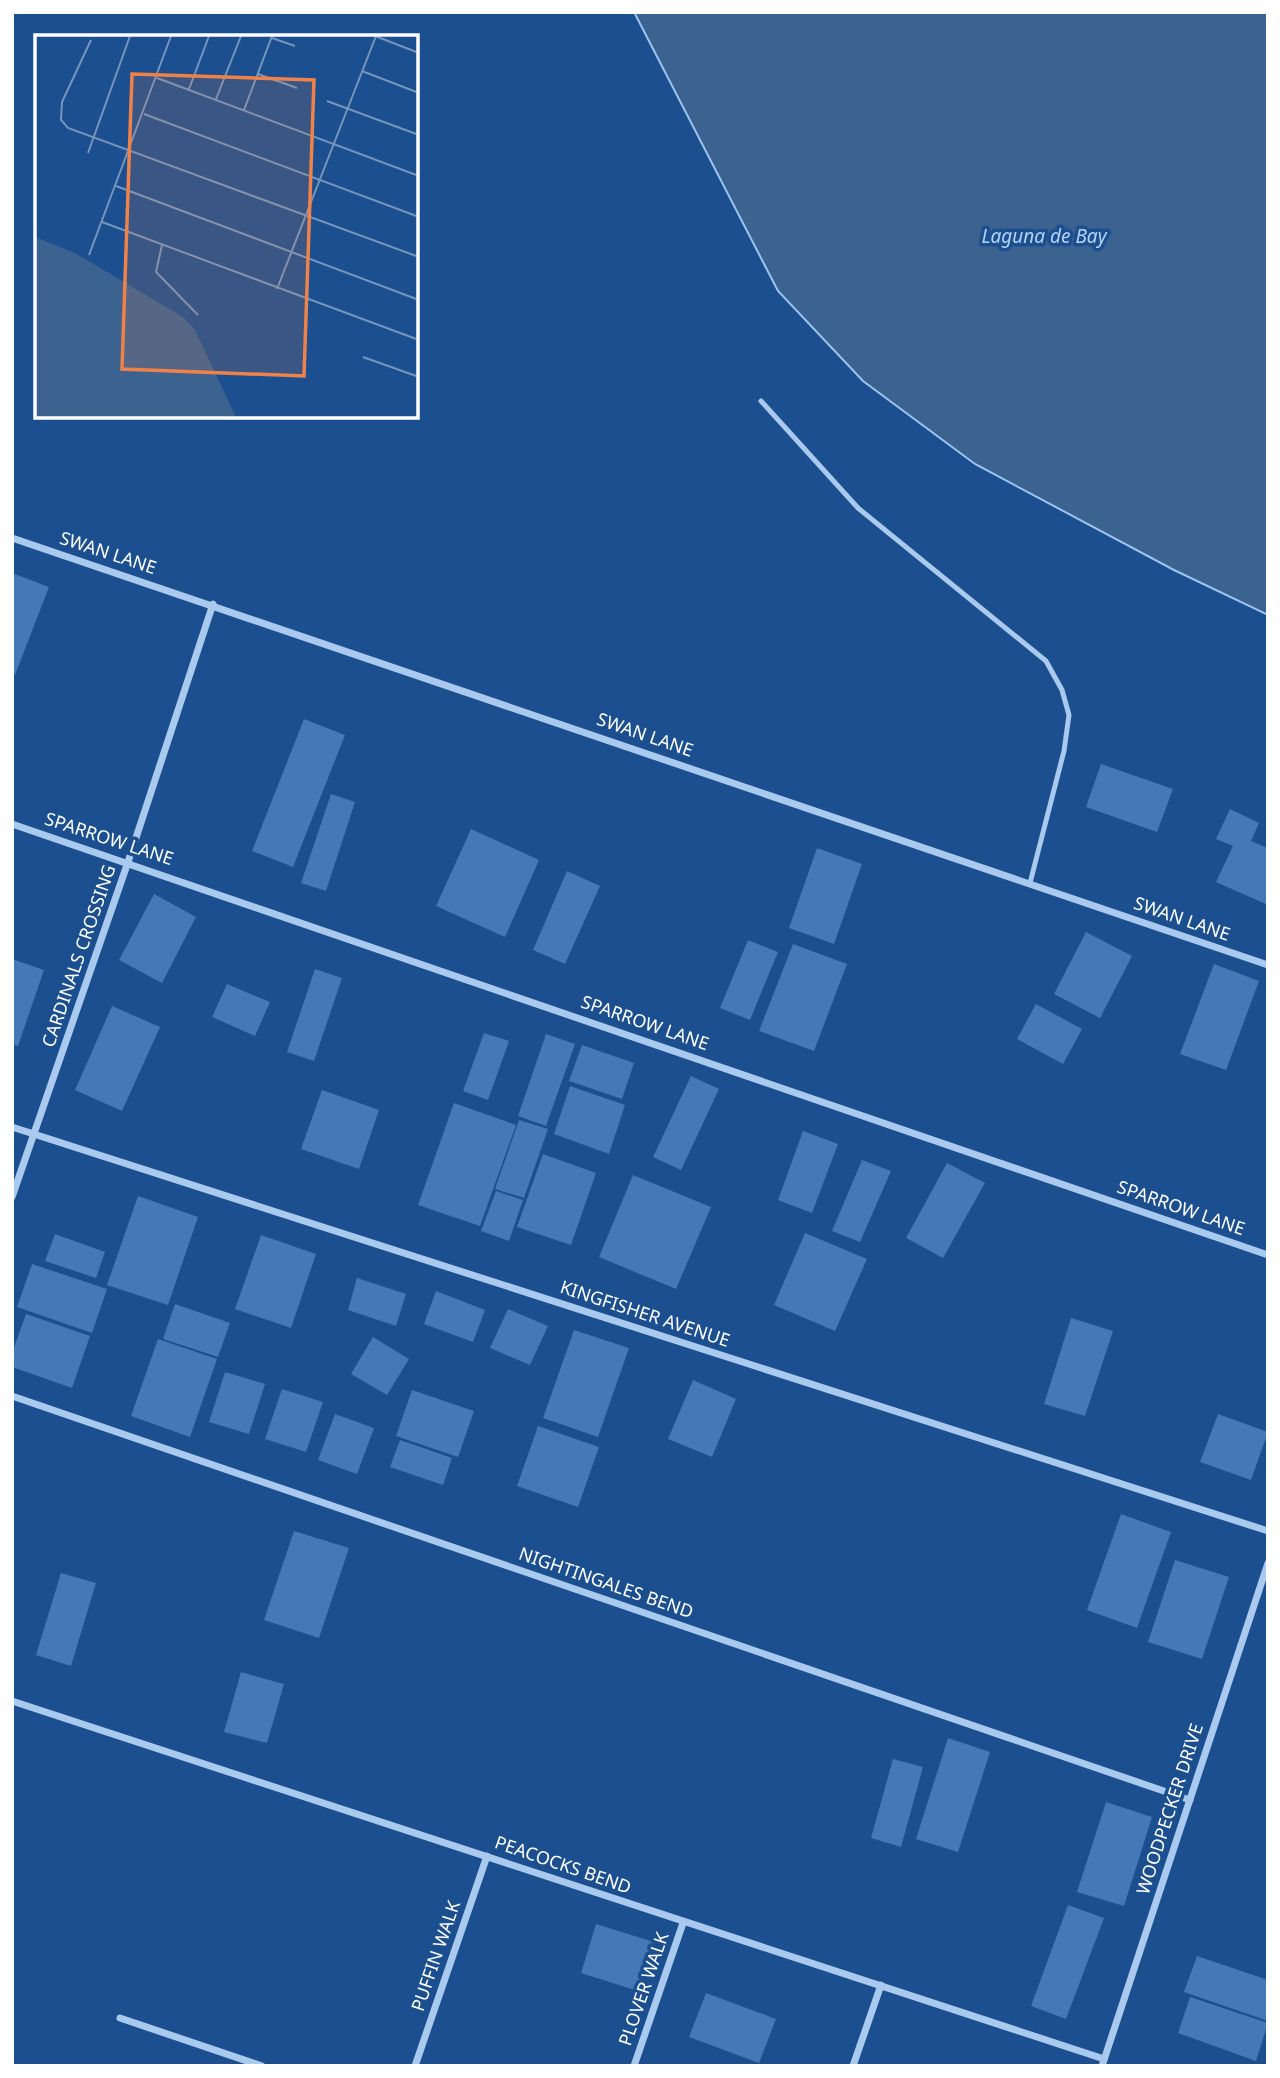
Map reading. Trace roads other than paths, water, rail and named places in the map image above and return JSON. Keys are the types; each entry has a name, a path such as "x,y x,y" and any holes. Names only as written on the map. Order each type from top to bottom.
{"street":[{"name":"SWAN LANE","path":"12,538 213,604 1268,965"},
{"name":"CARDINALS CROSSING","path":"12,1197 128,862 213,604"},
{"name":"SPARROW LANE","path":"12,824 1268,1255"},
{"name":"KINGFISHER AVENUE","path":"12,1127 1268,1531"},
{"name":"NIGHTINGALES BEND","path":"12,1396 1190,1800"},
{"name":"WOODPECKER DRIVE","path":"1103,2063 1268,1563"},
{"name":"PEACOCKS BEND","path":"12,1701 683,1923 881,1985 1103,2063"},
{"name":"PUFFIN WALK","path":"415,2066 487,1856"},
{"name":"PLOVER WALK","path":"634,2066 683,1923"},
{"path":"853,2066 881,1985"},
{"path":"120,2018 262,2066"}],"lane":[{"path":"761,401 858,508 1046,661 1062,690 1069,715 1064,751 1030,883"}],"water":[{"name":"Laguna de Bay","path":"634,12 1268,12 1268,615 1174,570 975,464 863,381 778,291"}]}
